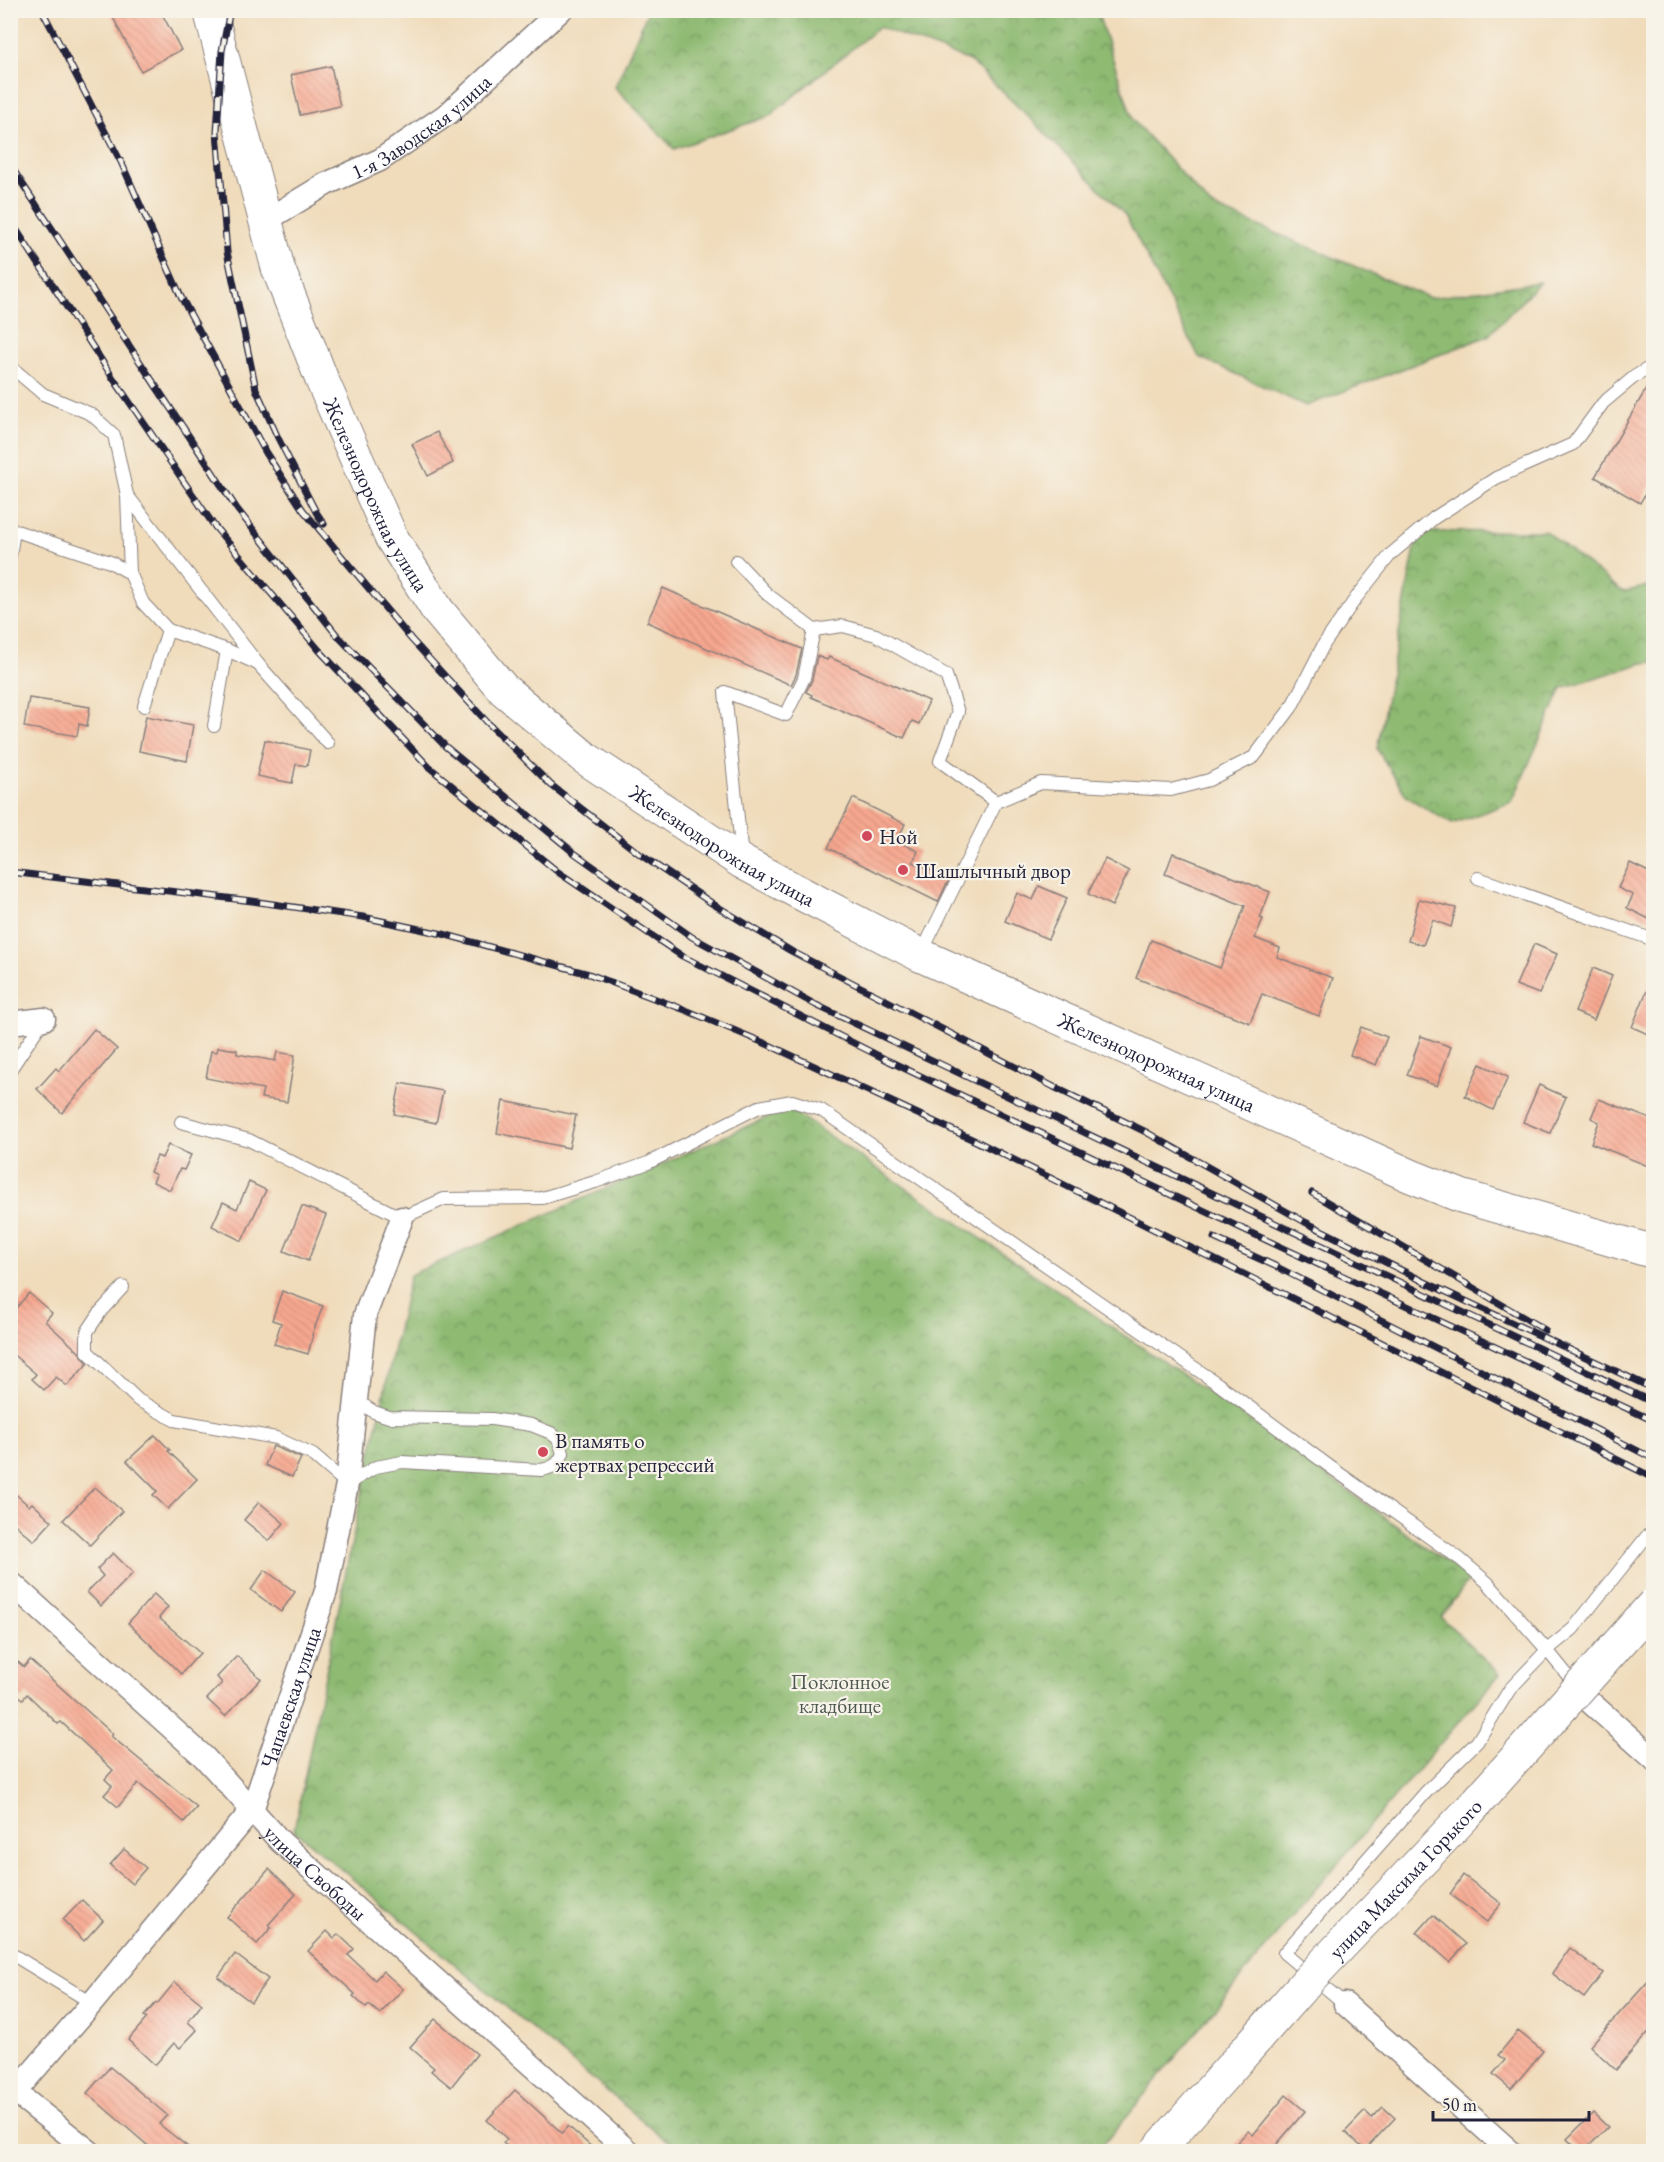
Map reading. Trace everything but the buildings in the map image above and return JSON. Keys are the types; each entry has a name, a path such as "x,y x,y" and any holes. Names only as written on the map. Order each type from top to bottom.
{"street":[{"name":"Железнодорожная улица","path":"210,10 278,268 322,380 391,537 438,611 503,690 585,758 742,862 920,955 1461,1197 1653,1252"},
{"name":"1-я Заводская улица","path":"265,221 326,184 380,160 449,113 561,10"},
{"path":"10,1023 44,1019"},
{"name":"Чапаевская улица","path":"13,2095 252,1810 326,1591 347,1484 365,1315 402,1218"},
{"name":"улица Свободы","path":"10,1581 204,1757 281,1842 629,2151"},
{"name":"улица Максима Горького","path":"1156,2151 1310,1978 1469,1811 1653,1604"},
{"path":"1582,1695 1653,1759"},
{"path":"1345,2004 1511,2151"},
{"path":"13,2095 90,2151"}],"lane":[{"path":"920,955 996,802 1041,783 1172,789 1209,780 1254,757 1292,708 1324,644 1356,598 1391,554 1434,518 1496,478 1574,444 1603,403 1653,365"},
{"path":"10,366 43,394 91,414 114,435 127,495 130,573 143,603 168,630 227,650 258,664"},
{"path":"127,495 258,664 328,743"},
{"path":"10,556 12,530 111,562 130,573"},
{"path":"736,561 767,594 814,630 843,626 876,635 946,675 958,712 940,761 996,802"},
{"path":"144,706 168,630"},
{"path":"742,862 725,692 786,715 804,678 814,630"},
{"path":"214,726 227,650"},
{"path":"1478,878 1653,940"},
{"path":"10,1070 44,1019"},
{"path":"181,1122 249,1140 402,1218 444,1199 542,1198 595,1182 648,1163 759,1107 792,1101 821,1110 1218,1384 1460,1559 1487,1582 1547,1650 1582,1695 1317,1981"},
{"path":"123,1287 101,1311 87,1332 87,1351 138,1400 174,1420 276,1438 313,1455 347,1484 376,1467 402,1462 541,1470 552,1468 560,1462 563,1453 558,1439 543,1428 492,1419 389,1417 375,1412 356,1400"},
{"path":"1345,2004 1284,1953 1427,1791 1477,1742 1510,1689 1547,1650 1574,1629 1647,1536 1653,1535"},
{"path":"10,1953 92,2003"}],"green space":[{"path":"648,11 1097,11 1133,120 1211,206 1430,298 1540,282 1488,336 1306,406 1199,357 1125,215 1036,124 970,61 879,27 769,116 674,149 615,87"},
{"path":"1545,531 1623,592 1653,585 1653,662 1562,688 1512,802 1452,824 1407,797 1377,749 1418,532"},
{"name":"Поклонное кладбище","path":"788,1108 1251,1421 1470,1579 1441,1617 1500,1674 1272,1940 1098,2151 679,2151 294,1830 358,1512 410,1275"}],"railway":[{"path":"42,10 122,164 181,297 266,453 303,510 411,639 487,722 551,785 641,855 713,904 791,951 1146,1132 1305,1222 1425,1282 1654,1389"},
{"path":"230,10 222,51 217,132 227,252 256,389 278,438 324,524"},
{"path":"10,165 237,509 336,634 446,747 573,852 692,937 816,1005 1654,1403"},
{"path":"10,220 113,378 215,527 319,650 429,767 558,872 682,956 889,1061 1654,1421"},
{"path":"10,872 252,901 363,917 443,934 589,974 688,1011 769,1045 978,1142 1654,1478"},
{"path":"1312,1193 1545,1330"},
{"path":"1214,1238 1275,1266 1654,1459"}],"place":[{"name":"Ной","path":"867,836"},
{"name":"Шашлычный двор","path":"903,870"},
{"name":"В память о жертвах репрессий","path":"543,1452"}]}
